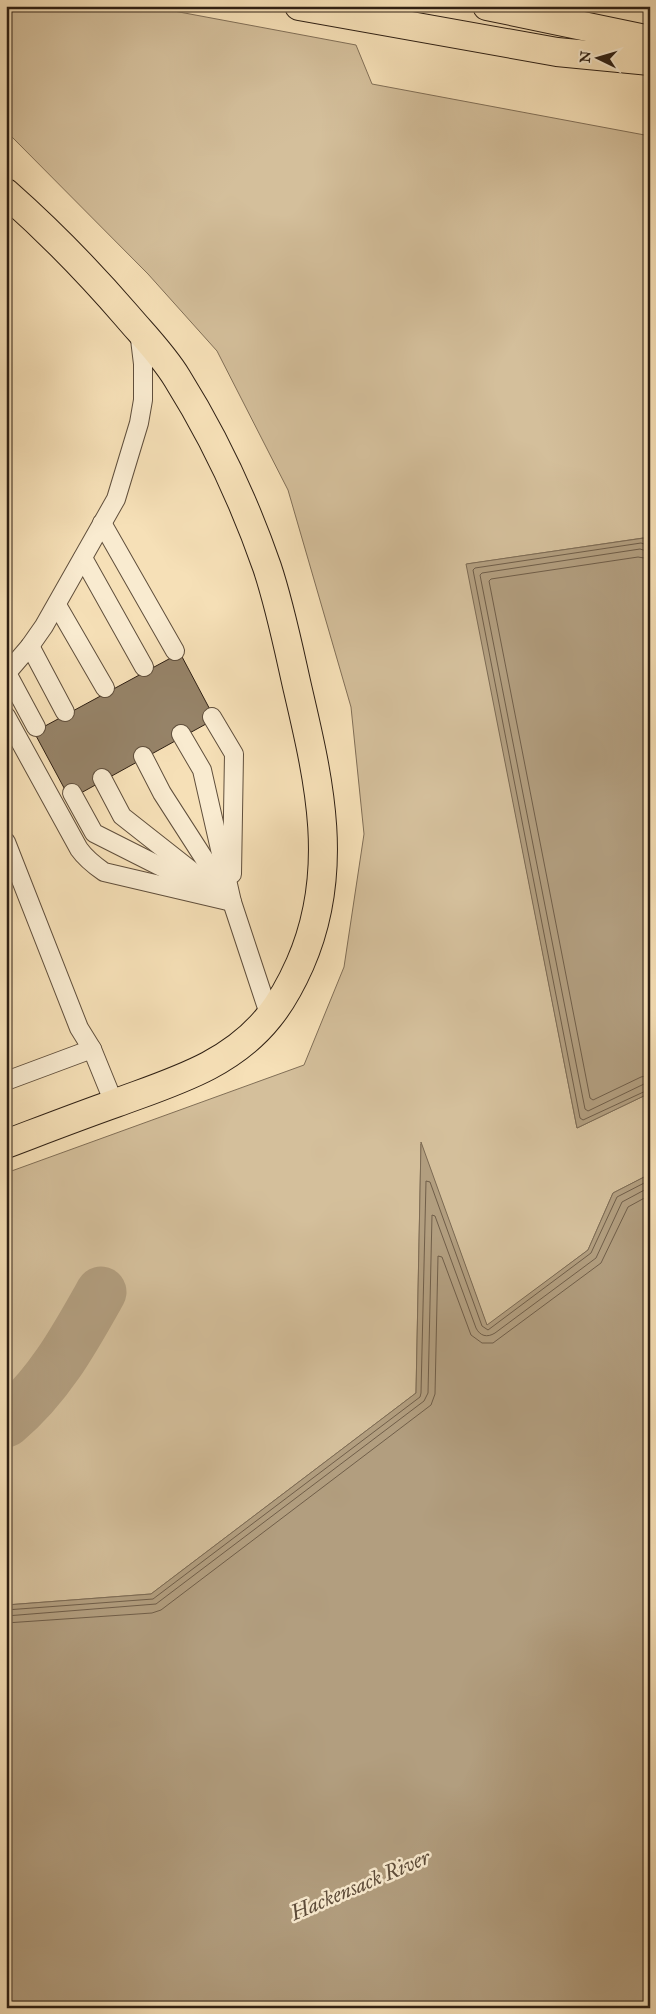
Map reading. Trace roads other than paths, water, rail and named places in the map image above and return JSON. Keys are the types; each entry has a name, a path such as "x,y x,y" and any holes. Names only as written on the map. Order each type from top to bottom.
{"highway":[{"path":"298,6 557,52 650,61"},
{"path":"487,6 650,40"},
{"path":"6,193 89,273 138,328 176,376 210,434 242,501 267,568 280,612 318,779 324,860 320,904 302,960 284,996 270,1017 242,1045 209,1066 177,1081 6,1144"}],"lane":[{"path":"36,727 7,674 30,646 56,605 116,499 139,423 143,400 143,364 138,328"},
{"path":"102,523 175,651"},
{"path":"83,558 144,667"},
{"path":"56,605 105,688"},
{"path":"30,646 65,712"},
{"path":"6,716 79,849 94,866 104,872 232,902"},
{"path":"212,716 234,754 232,902"},
{"path":"181,734 202,770 232,902 270,1017"},
{"path":"142,756 162,793 232,902"},
{"path":"102,778 122,816 232,902"},
{"path":"72,793 94,833 232,902"},
{"path":"6,842 79,1028 92,1049 114,1103"},
{"path":"6,1081 92,1049"}],"water":[{"path":"644,538 650,542 650,1093 577,1128 466,564"},
{"name":"Hackensack River","path":"421,1142 487,1325 588,1250 613,1193 650,1174 650,2008 6,2008 6,1605 151,1594 416,1393"}],"waterway":[{"path":"6,1422 35,1393 60,1362 101,1292"}]}
